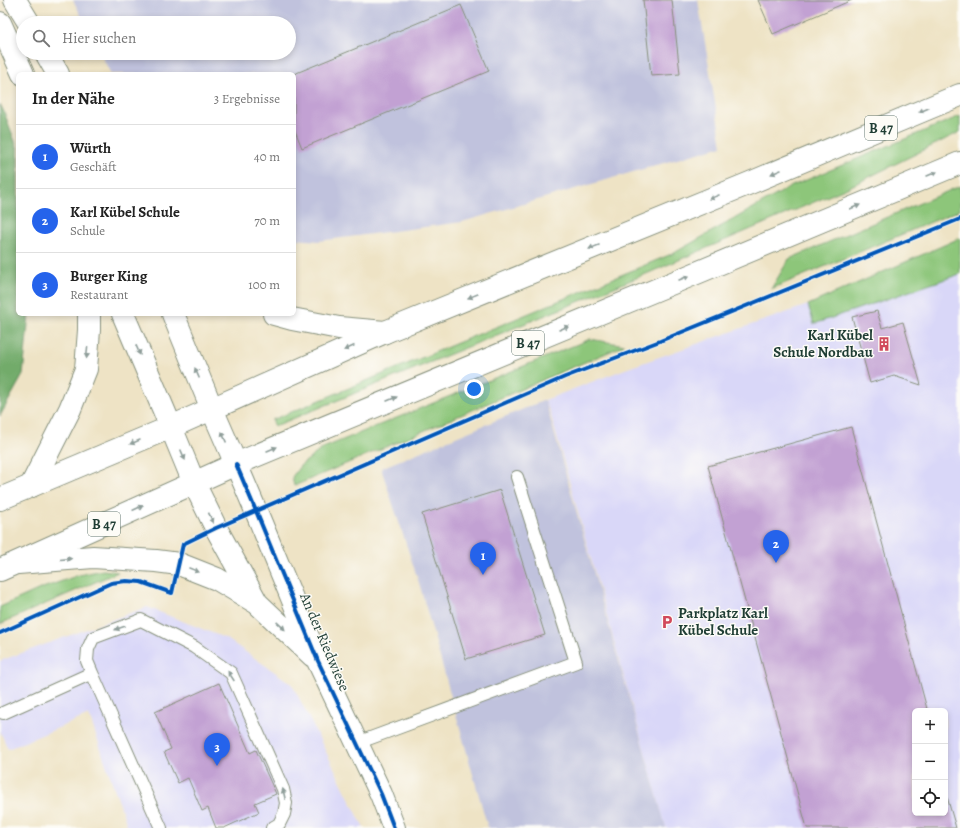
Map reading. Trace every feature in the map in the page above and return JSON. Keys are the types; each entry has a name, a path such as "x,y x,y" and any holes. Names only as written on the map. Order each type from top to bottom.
{"main road":[{"path":"15,0 25,16"},
{"path":"0,22 16,58"},
{"path":"17,60 22,72"},
{"path":"50,60 57,72"},
{"name":"B 47","path":"0,500 171,427 385,332 750,183 960,95"},
{"name":"B 47","path":"6,567 236,464 960,163"},
{"path":"31,486 70,409 86,369 89,316"},
{"name":"An der Riedwiese","path":"124,316 194,483 216,528 257,603"},
{"name":"An der Riedwiese","path":"174,316 318,661 381,794 394,828"},
{"path":"281,316 339,328 385,332"},
{"name":"An der Riedwiese","path":"6,567 93,556 178,564 217,579 257,603 318,661"}],"lane":[{"path":"357,743 576,662 517,477"},
{"path":"161,828 87,660 88,649 93,638 142,620 194,647 231,673 283,788 286,803 284,814 278,824 272,828"},
{"path":"3,713 92,673"}],"shaded area":[{"path":"73,0 698,0 722,146 462,222 319,241 296,239 296,72 110,72 104,60 296,60 296,16 81,16"},
{"path":"960,238 960,828 666,828 551,416 545,400 628,368 808,305"},
{"path":"545,400 666,828 488,828 420,586 381,468"},
{"path":"147,607 227,639 292,684 364,828 128,828 89,715 8,749 0,731 0,661"}],"green space":[{"path":"0,104 16,144 16,316 29,316 23,375 0,416"},
{"path":"960,116 960,132 847,188 651,272 275,426 272,420 674,253 792,186"},
{"path":"960,186 960,210 771,289 789,259"},
{"path":"960,238 960,274 814,324 808,305"},
{"path":"590,339 625,345 294,486 292,477 300,466 323,448"},
{"path":"103,570 118,572 0,624 0,607 40,589 79,575"}],"building":[{"path":"643,0 672,0 680,74 651,76"},
{"path":"758,0 852,0 773,34"},
{"path":"461,5 489,71 302,148 296,133 296,73"},
{"name":"Karl Kübel Schule Nordbau","path":"877,311 882,328 903,322 921,385 894,376 870,383 852,317"},
{"path":"851,427 927,708 912,708 912,816 948,816 948,800 956,828 807,828 708,466"},
{"path":"500,490 545,635 466,659 422,514"},
{"path":"219,683 250,753 256,750 276,794 255,803 259,812 224,828 216,828 208,808 202,811 188,778 178,783 164,752 171,749 155,712"}],"cycle path":[{"path":"0,633 111,583 126,581 141,582 172,593 183,544 216,528 565,377 660,341 960,219"},
{"path":"236,464 318,661 381,794 394,828"}],"place":[{"name":"Karl Kübel Schule Nordbau","path":"884,344"},
{"name":"Karl Kübel Schule","path":"776,563"},
{"name":"Würth","path":"483,575"},
{"name":"Parkplatz Karl Kübel Schule","path":"667,622"},
{"name":"Burger King","path":"217,766"}]}
